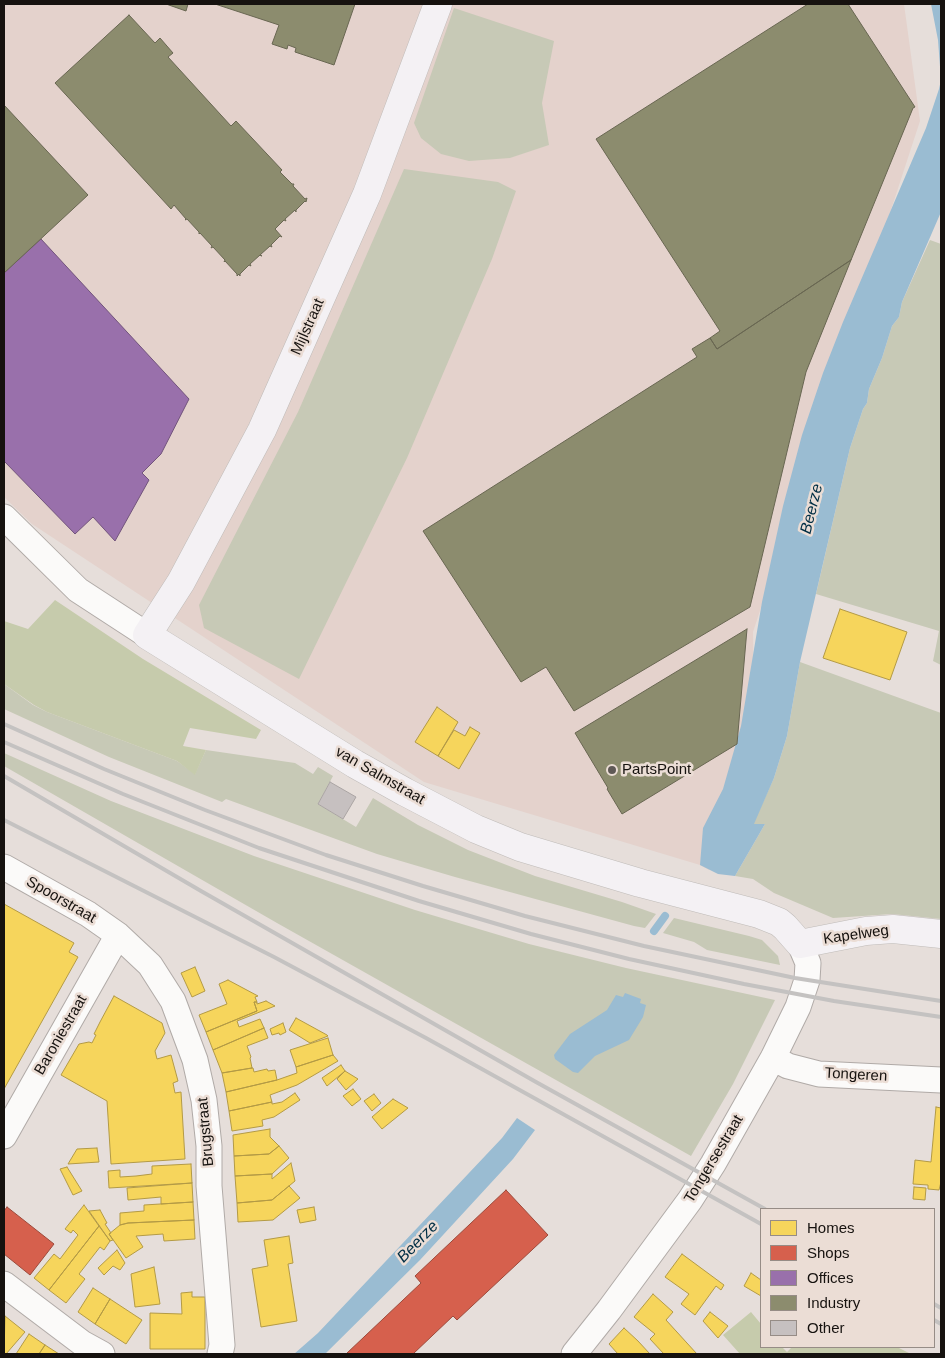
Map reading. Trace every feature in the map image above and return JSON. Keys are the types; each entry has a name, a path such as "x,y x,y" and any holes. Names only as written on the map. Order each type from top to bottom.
{"main road":[{"name":"Mijlstraat","path":"148,635 181,582 262,430 367,194 438,4"},
{"name":"van Salmstraat","path":"148,635 355,764 476,829 520,847 640,883 760,914 779,922 800,944"},
{"name":"Kapelweg","path":"800,944 866,931 893,929 941,934"}],"street":[{"name":"van Salmstraat","path":"4,517 78,590 148,635"},
{"name":"Spoorstraat","path":"4,867 88,914 118,935"},
{"name":"Baroniestraat","path":"4,1136 118,935"},
{"name":"Brugstraat","path":"118,935 150,965 163,982 173,1001 196,1060 204,1100 209,1146 209,1186 222,1345 220,1354"},
{"name":"Tongersestraat","path":"581,1352 609,1310 690,1200 713,1164 773,1058 798,1007 807,980 808,963 800,944"},
{"name":"Tongeren","path":"773,1058 788,1066 818,1074 941,1080"},
{"path":"4,1284 82,1343 102,1354"}],"shaded area":[{"path":"4,4 904,4 920,121 753,632 755,773 709,870 700,865 424,782 32,524 4,497"}],"green space":[{"path":"454,8 554,41 542,103 549,145 510,158 469,161 441,154 421,138 414,123"},
{"path":"404,169 498,182 516,191 492,259 407,458 299,679 204,628 199,605 298,412"},
{"path":"930,240 941,244 941,665 933,661 939,631 816,594 850,448 863,409 867,403 869,389 882,358 892,326 899,317 902,302"},
{"path":"55,600 143,659 261,730 256,739 190,728 183,746 206,750 195,775 177,761 47,712 34,705 4,684 4,621 28,629"},
{"path":"800,662 941,713 941,919 892,914 833,918 774,893 753,879 735,876 765,824 753,824 774,778 787,736"},
{"path":"4,684 33,705 47,712 177,761 195,774 206,750 295,763 313,774 318,767 333,776 318,804 356,827 373,798 418,825 468,850 535,876 656,914 645,928 634,926 377,854 226,799 222,802 109,757 4,709"},
{"path":"4,753 111,801 254,856 415,910 529,944 626,968 775,1000 733,1084 691,1156 277,923 4,766"},
{"path":"674,918 762,940 778,956 780,965 707,950 694,942 663,933"},
{"path":"751,1312 760,1323 760,1348 783,1348 787,1352 791,1348 899,1348 909,1353 740,1354 723,1335"}],"water":[{"path":"931,4 941,4 941,80 938,40"},
{"path":"941,80 941,212 902,302 899,317 892,326 850,448 800,662 787,736 774,778 754,824 765,824 735,876 718,874 700,865 703,828 723,789 741,726 762,602 783,506 802,435 843,322 926,128"},
{"path":"625,993 641,999 640,1003 646,1005 643,1017 629,1040 595,1056 578,1073 573,1072 555,1059 554,1055 570,1034 607,1010 616,995 623,997"},
{"path":"517,1118 535,1130 513,1159 420,1260 325,1354 294,1354 318,1333 502,1138"}],"building: Homes":[{"path":"840,609 907,632 890,680 823,658"},
{"path":"437,707 458,722 438,756 415,742"},
{"path":"470,727 480,733 459,769 438,756 454,730 465,736"},
{"path":"4,904 74,943 69,952 78,957 4,1089"},
{"path":"195,967 205,991 192,997 181,973"},
{"path":"228,980 258,996 255,997 257,1002 254,1002 257,1011 206,1032 199,1015 227,1004 219,984"},
{"path":"114,996 162,1023 165,1033 155,1051 157,1059 171,1055 178,1081 173,1083 175,1093 181,1092 185,1159 111,1164 107,1101 61,1075 79,1044 92,1043 96,1035 94,1034"},
{"path":"266,1001 275,1006 237,1021 239,1027 260,1019 264,1028 213,1050 206,1032 257,1011 254,1002 257,1002 257,1004"},
{"path":"296,1018 328,1036 310,1043 289,1030"},
{"path":"283,1023 286,1032 280,1035 279,1033 272,1035 270,1029"},
{"path":"264,1028 268,1038 247,1046 252,1068 222,1073 213,1050"},
{"path":"328,1038 333,1055 296,1067 290,1050"},
{"path":"333,1055 338,1061 297,1085 270,1095 272,1102 229,1111 226,1092 277,1080 297,1073 296,1067"},
{"path":"341,1065 345,1071 327,1086 322,1078"},
{"path":"253,1068 254,1072 267,1069 268,1071 275,1070 277,1080 226,1092 222,1073"},
{"path":"345,1071 358,1079 346,1090 337,1079"},
{"path":"353,1089 361,1099 352,1106 343,1096"},
{"path":"295,1093 300,1100 274,1117 262,1120 263,1126 232,1131 229,1111 272,1102 272,1104 282,1102"},
{"path":"374,1094 381,1103 372,1111 364,1101"},
{"path":"393,1099 408,1108 382,1129 372,1117"},
{"path":"936,1107 941,1108 941,1182 939,1190 928,1189 928,1185 913,1184 915,1160 931,1162"},
{"path":"270,1129 270,1137 279,1146 269,1154 234,1156 233,1135"},
{"path":"279,1146 289,1158 272,1174 235,1176 234,1156 269,1154"},
{"path":"97,1148 99,1162 68,1164 77,1149"},
{"path":"291,1163 295,1181 272,1200 237,1203 235,1176 272,1174 272,1179"},
{"path":"191,1164 192,1183 109,1188 108,1171 120,1170 120,1177 136,1176 152,1174 152,1166"},
{"path":"67,1167 82,1191 73,1195 60,1169"},
{"path":"192,1183 193,1202 161,1204 161,1197 128,1200 127,1188"},
{"path":"289,1186 300,1198 273,1220 238,1222 237,1203 272,1200"},
{"path":"914,1187 926,1188 925,1200 913,1199"},
{"path":"193,1202 194,1220 120,1225 120,1213 144,1211 144,1205"},
{"path":"84,1205 99,1226 49,1290 34,1278 54,1254 60,1259 78,1235 73,1230 71,1233 65,1229"},
{"path":"314,1207 316,1220 300,1223 297,1210"},
{"path":"100,1210 113,1240 110,1241 89,1211"},
{"path":"194,1220 195,1239 164,1241 163,1234 136,1236 143,1247 126,1258 109,1234 120,1225 128,1223"},
{"path":"99,1226 110,1241 104,1250 100,1247 79,1274 85,1279 66,1303 49,1290"},
{"path":"289,1236 293,1263 288,1264 297,1321 261,1327 252,1269 268,1266 264,1240"},
{"path":"117,1250 125,1263 120,1270 113,1266 104,1275 98,1268"},
{"path":"682,1254 724,1285 721,1290 716,1286 695,1315 681,1304 689,1294 665,1277"},
{"path":"154,1267 160,1304 135,1307 131,1274"},
{"path":"751,1273 760,1279 760,1295 744,1286"},
{"path":"93,1288 110,1299 95,1324 78,1312"},
{"path":"192,1292 192,1297 205,1297 205,1349 150,1349 150,1313 182,1314 181,1293"},
{"path":"653,1294 673,1312 666,1320 697,1354 664,1354 650,1339 655,1334 634,1317"},
{"path":"110,1299 142,1320 126,1344 95,1324"},
{"path":"710,1312 728,1326 718,1338 703,1321"},
{"path":"5,1316 25,1332 4,1354"},
{"path":"624,1328 650,1354 618,1354 609,1344"},
{"path":"29,1334 45,1345 39,1354 16,1354"},
{"path":"45,1345 59,1354 39,1354"}],"building: Shops":[{"path":"506,1190 548,1235 457,1320 453,1316 413,1354 346,1354 421,1283 415,1276"},
{"path":"7,1207 54,1244 30,1275 4,1254 4,1211"}],"building: Offices":[{"path":"41,239 189,399 161,454 142,473 149,480 115,541 93,517 75,534 4,461 4,273"}],"building: Industry":[{"path":"166,4 188,4 186,11"},
{"path":"215,4 355,4 334,65 295,52 296,48 288,45 287,49 272,44 279,25"},
{"path":"808,4 848,4 915,107 851,260 717,349 710,338 720,331 596,139"},
{"path":"129,15 155,43 160,38 173,53 168,57 231,126 236,121 282,170 280,172 294,184 293,186 305,199 307,198 306,202 296,212 295,210 285,219 286,221 284,220 275,229 282,237 280,236 271,245 272,247 270,246 250,264 251,266 249,265 240,276 239,274 237,276 224,262 225,260 213,247 211,248 212,246 187,219 185,220 174,205 171,209 55,83"},
{"path":"4,105 88,195 4,273"},
{"path":"851,260 806,372 750,607 574,711 546,667 521,682 423,531 697,357 692,349 710,338 717,349"},
{"path":"747,629 737,744 622,814 575,733"}],"building: Other":[{"path":"330,782 356,797 343,819 318,804"}],"waterway":[{"name":"Beerze","path":"654,931 665,916"}],"railway":[{"path":"4,724 104,769 205,810 326,855 423,886 525,916 644,946 795,978 941,1001"},
{"path":"4,742 123,794 259,848 419,901 531,934 629,959 744,984 834,1001 941,1017"},
{"path":"4,776 536,1082 763,1208"},
{"path":"4,820 274,957 426,1038 760,1223"},
{"path":"935,1305 941,1308"},
{"path":"935,1321 941,1324"}],"place":[{"name":"PartsPoint","path":"612,770"}]}
